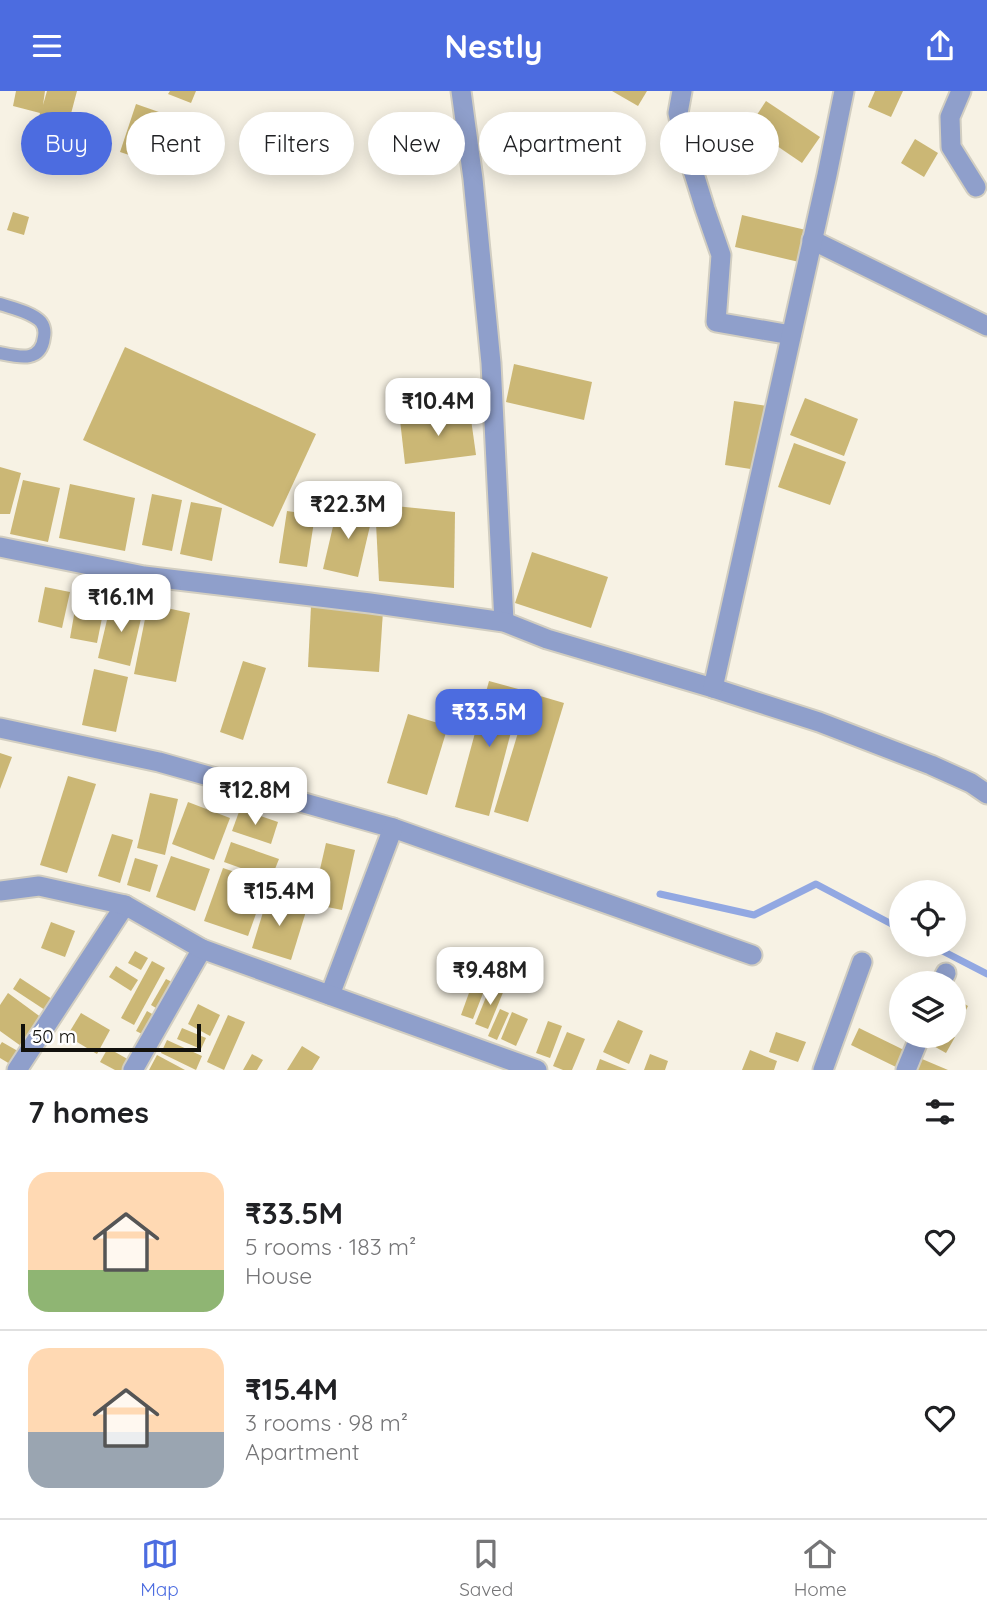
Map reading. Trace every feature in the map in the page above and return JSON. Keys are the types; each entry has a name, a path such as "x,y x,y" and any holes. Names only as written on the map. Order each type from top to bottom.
{"street":[{"path":"461,91 473,179 491,363 504,622"},
{"path":"682,91 678,113 685,145 721,255 716,322 791,335"},
{"path":"713,688 844,91"},
{"path":"961,91 950,117 951,147 976,187"},
{"path":"812,240 987,326"},
{"path":"0,547 144,576 504,622 547,639 819,722 931,765 971,783 987,794"},
{"path":"0,728 159,762 393,828 752,955"},
{"path":"330,995 393,828"},
{"path":"0,891 38,886 125,905 202,949 537,1070"},
{"path":"17,1070 125,905"},
{"path":"133,1070 202,949"},
{"path":"823,1070 862,962"},
{"path":"906,1070 915,1048"}],"lane":[{"path":"0,304 33,316 41,322 45,330 41,349 33,355 20,357 0,353"}],"building":[{"path":"16,91 45,91 43,105 47,91 77,91 71,112 36,112 13,106"},
{"path":"170,91 196,91 191,103 168,94"},
{"path":"612,91 647,91 638,106"},
{"path":"875,91 903,91 891,117 868,107"},
{"path":"766,101 820,137 802,163 779,147 779,112 759,112"},
{"path":"136,104 159,112 133,112"},
{"path":"126,134 126,154 120,152"},
{"path":"915,139 938,153 924,177 901,163"},
{"path":"13,212 29,217 24,235 7,230"},
{"path":"742,215 806,230 799,262 735,247"},
{"path":"125,347 316,434 273,527 83,440"},
{"path":"514,364 592,382 584,420 506,402"},
{"path":"805,398 858,419 844,456 790,435"},
{"path":"734,401 767,406 757,470 725,465"},
{"path":"470,412 476,455 405,464 400,420"},
{"path":"794,443 846,462 830,505 778,487"},
{"path":"0,467 21,473 10,514 0,514"},
{"path":"23,480 60,488 48,542 10,534"},
{"path":"70,484 135,498 125,551 59,538"},
{"path":"152,494 182,500 172,551 142,545"},
{"path":"191,502 222,508 212,561 180,554"},
{"path":"375,504 455,512 454,588 379,581"},
{"path":"338,505 373,513 358,577 323,569"},
{"path":"287,511 315,515 307,567 279,563"},
{"path":"532,552 608,577 591,628 515,603"},
{"path":"45,587 70,592 62,628 38,622"},
{"path":"77,598 105,603 97,643 70,638"},
{"path":"111,603 143,610 130,666 98,658"},
{"path":"148,604 190,613 176,682 134,674"},
{"path":"311,606 383,611 379,672 308,667"},
{"path":"243,661 266,668 243,740 220,732"},
{"path":"94,669 128,677 116,732 82,725"},
{"path":"489,681 522,690 489,816 455,807"},
{"path":"530,693 564,703 528,822 494,812"},
{"path":"408,714 448,726 427,795 387,783"},
{"path":"0,753 12,757 0,789"},
{"path":"68,776 96,784 67,873 40,865"},
{"path":"150,793 178,799 165,855 137,848"},
{"path":"188,802 230,818 214,860 172,844"},
{"path":"240,809 278,822 271,844 232,831"},
{"path":"112,834 133,840 120,883 98,876"},
{"path":"231,842 279,859 271,879 224,862"},
{"path":"326,843 355,850 342,910 312,904"},
{"path":"171,856 210,869 195,911 156,897"},
{"path":"135,858 158,865 150,892 127,885"},
{"path":"223,868 267,883 248,936 204,921"},
{"path":"268,896 307,908 291,960 252,948"},
{"path":"51,922 75,931 65,957 41,948"},
{"path":"135,951 148,958 141,970 128,963"},
{"path":"503,954 514,958 504,983 494,979"},
{"path":"152,961 165,968 134,1025 121,1018"},
{"path":"116,966 138,980 131,991 109,977"},
{"path":"20,978 55,1001 48,1012 13,989"},
{"path":"166,979 176,984 161,1011 151,1005"},
{"path":"474,979 487,983 473,1019 461,1015"},
{"path":"491,985 504,990 488,1029 475,1024"},
{"path":"8,993 42,1018 21,1046 0,1031 0,1005"},
{"path":"198,1004 220,1015 210,1036 188,1024"},
{"path":"500,1009 509,1013 497,1040 488,1036"},
{"path":"147,1011 159,1018 148,1037 136,1031"},
{"path":"512,1012 528,1019 516,1046 501,1039"},
{"path":"81,1013 110,1030 97,1054 67,1036"},
{"path":"228,1015 245,1022 224,1070 207,1062"},
{"path":"618,1020 643,1031 629,1064 603,1052"},
{"path":"548,1021 562,1026 550,1058 536,1053"},
{"path":"182,1028 206,1038 201,1049 177,1039"},
{"path":"859,1028 889,1043 889,1048 906,1051 898,1068 851,1045"},
{"path":"567,1032 585,1039 572,1070 553,1066"},
{"path":"776,1032 806,1042 798,1062 769,1052"},
{"path":"167,1040 202,1056 196,1070 161,1053"},
{"path":"2,1042 23,1054 15,1067 0,1058"},
{"path":"302,1046 320,1057 312,1070 287,1070"},
{"path":"108,1048 131,1061 126,1070 115,1070 100,1062"},
{"path":"750,1050 777,1061 774,1070 742,1070"},
{"path":"252,1054 263,1060 257,1070 243,1070"},
{"path":"650,1054 668,1061 665,1070 644,1070"},
{"path":"157,1055 185,1070 149,1070"},
{"path":"915,1056 948,1070 909,1070"},
{"path":"600,1059 627,1070 596,1070"}],"waterway":[{"path":"660,894 754,915 816,884 889,923"},
{"path":"954,957 987,974"}]}
